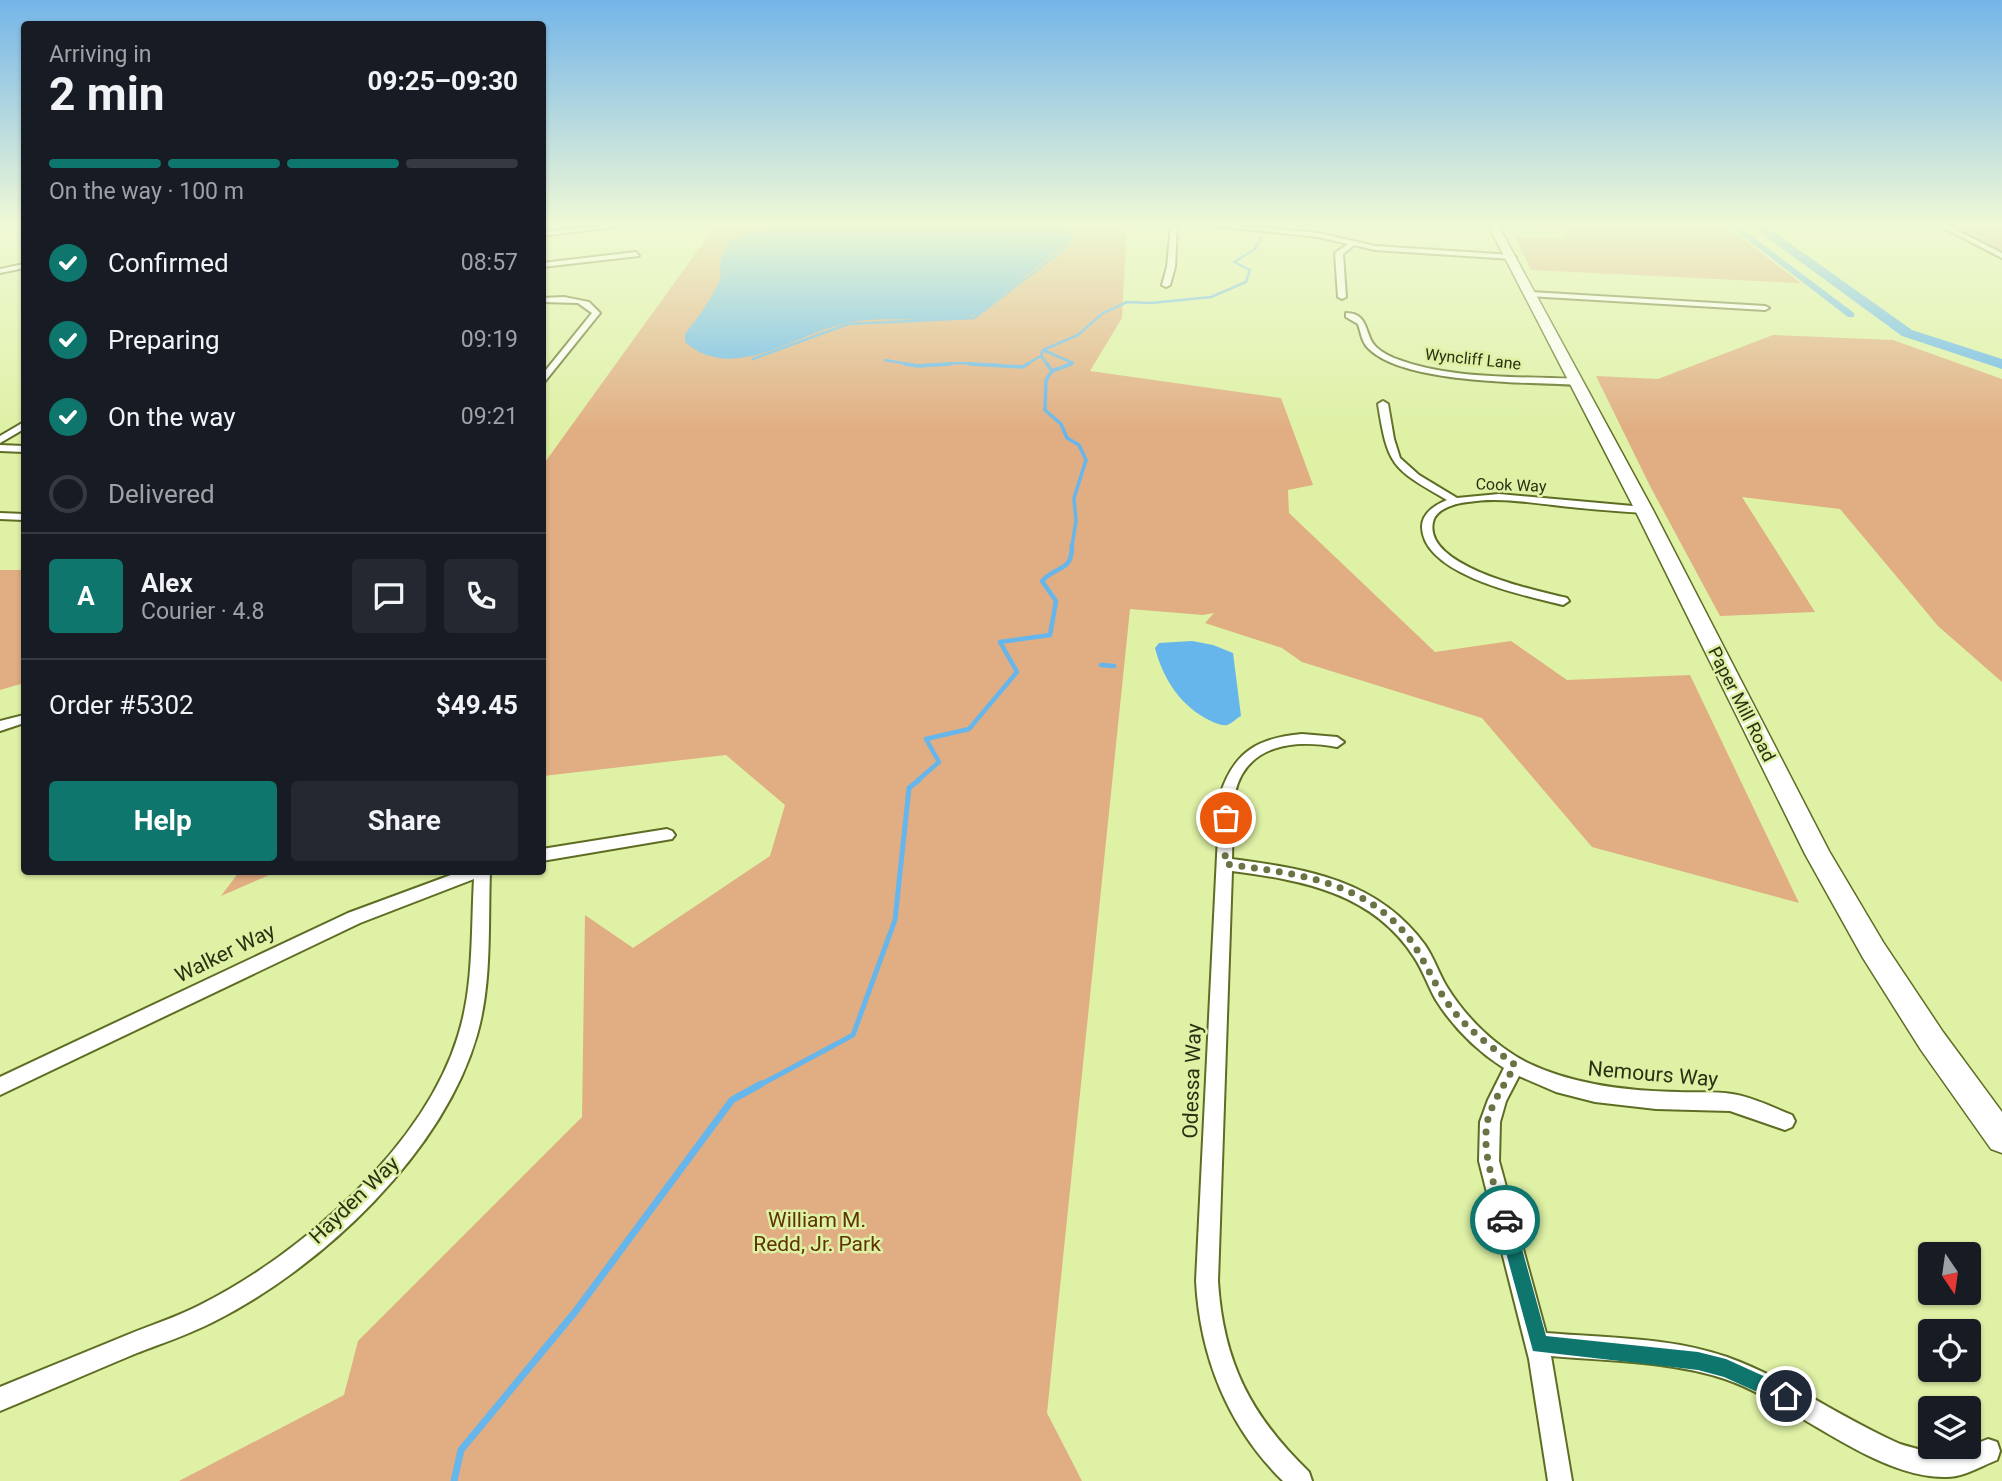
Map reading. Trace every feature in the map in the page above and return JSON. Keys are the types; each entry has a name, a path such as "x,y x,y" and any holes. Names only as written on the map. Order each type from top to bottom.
{"main road":[{"name":"Paper Mill Road","path":"1531,294 1818,853 1873,950 1932,1041 2002,1138"}],"street":[{"path":"1533,294 1765,308"},
{"path":"546,300 579,302 590,305 596,313 546,377"},
{"name":"Wyncliff Lane","path":"1349,315 1362,324 1366,340 1372,348 1391,360 1410,366 1443,372 1577,383"},
{"path":"1383,404 1396,459 1410,472 1455,501"},
{"path":"0,440 21,427"},
{"path":"0,448 21,449"},
{"name":"Cook Way","path":"1563,601 1487,579 1445,557 1430,540 1427,523 1436,511 1455,501 1505,498 1644,510"},
{"path":"0,516 21,517"},
{"path":"0,726 21,720"},
{"name":"Odessa Way","path":"1300,1481 1263,1442 1243,1409 1215,1348 1210,1322 1208,1253 1227,795 1235,769 1253,753 1279,741 1304,737 1337,742"},
{"path":"546,854 667,835"},
{"name":"Nemours Way","path":"1225,864 1325,880 1369,902 1391,917 1419,951 1451,1009 1466,1025 1515,1065 1572,1089 1597,1095 1731,1102 1785,1121"},
{"name":"Walker Way","path":"0,1087 342,923 466,875"},
{"name":"Hayden Way","path":"0,1399 214,1310 284,1264 341,1219 392,1166 423,1129 453,1078 468,1037 476,1000 482,875"},
{"path":"1515,1065 1494,1104 1488,1120 1486,1139 1489,1161 1540,1344 1555,1432 1560,1481"},
{"path":"1540,1344 1670,1356 1726,1368 1753,1379 1882,1448 1922,1463 1947,1466 1988,1451"}],"green space":[{"name":"William M. Redd, Jr. Park","path":"666,294 1123,294 1122,318 1090,371 1281,398 1313,485 1288,490 1289,513 1435,652 1511,641 1567,680 1690,675 1799,903 1592,847 1482,718 1302,662 1282,648 1205,623 1214,613 1203,615 1130,609 1047,1413 1082,1481 179,1481 344,1395 358,1341 582,1117 585,915 633,948 770,856 785,805 726,755 546,776 546,461"},
{"path":"1773,335 1893,340 2002,379 2002,682 1938,626 1840,509 1742,497 1815,612 1720,616 1650,486 1596,376 1658,379"},
{"path":"0,570 21,570 21,684 0,690"},
{"path":"237,875 269,875 221,896"}],"water":[{"path":"712,294 1003,294 978,314 969,317 852,322 768,352 725,359 704,354 685,342 685,334"},
{"path":"1192,641 1233,653 1241,716 1229,724 1214,723 1191,708 1175,691 1163,671 1155,648 1159,643"}],"waterway":[{"path":"753,359 848,324 974,318 1005,294"},
{"path":"1043,350 1078,335 1103,313 1127,302 1151,303 1218,294"},
{"path":"1823,294 1851,315"},
{"path":"1853,294 1907,333 2002,364"},
{"path":"1041,356 1043,350"},
{"path":"1043,350 1073,363 1067,365"},
{"path":"1025,365 1041,356"},
{"path":"1041,356 1048,365"},
{"path":"885,360 914,365"},
{"path":"905,364 950,364"},
{"path":"970,364 1022,367 1028,364"},
{"path":"1047,364 1052,371"},
{"path":"1052,371 1071,364"},
{"path":"925,365 998,365"},
{"path":"1052,371 1046,380 1045,410 1061,424 1067,438 1079,445 1086,460 1074,498 1076,521 1072,546"},
{"path":"917,781 939,762 926,739 969,729 1017,672 1000,642 1050,635 1056,601 1042,581 1067,564 1072,545"},
{"path":"1101,665 1114,666"},
{"path":"758,1086 853,1035 895,920 909,788 919,780"},
{"path":"454,1481 461,1450 575,1312 732,1100 761,1084"}],"way so far":[{"path":"1226,818 1225,864 1325,880 1347,889 1391,917 1419,951 1451,1009 1466,1025 1515,1065 1494,1104 1488,1120 1486,1139 1489,1161 1505,1220"}],"route":[{"path":"1505,1220 1540,1344 1698,1361 1726,1368 1786,1396"}]}
